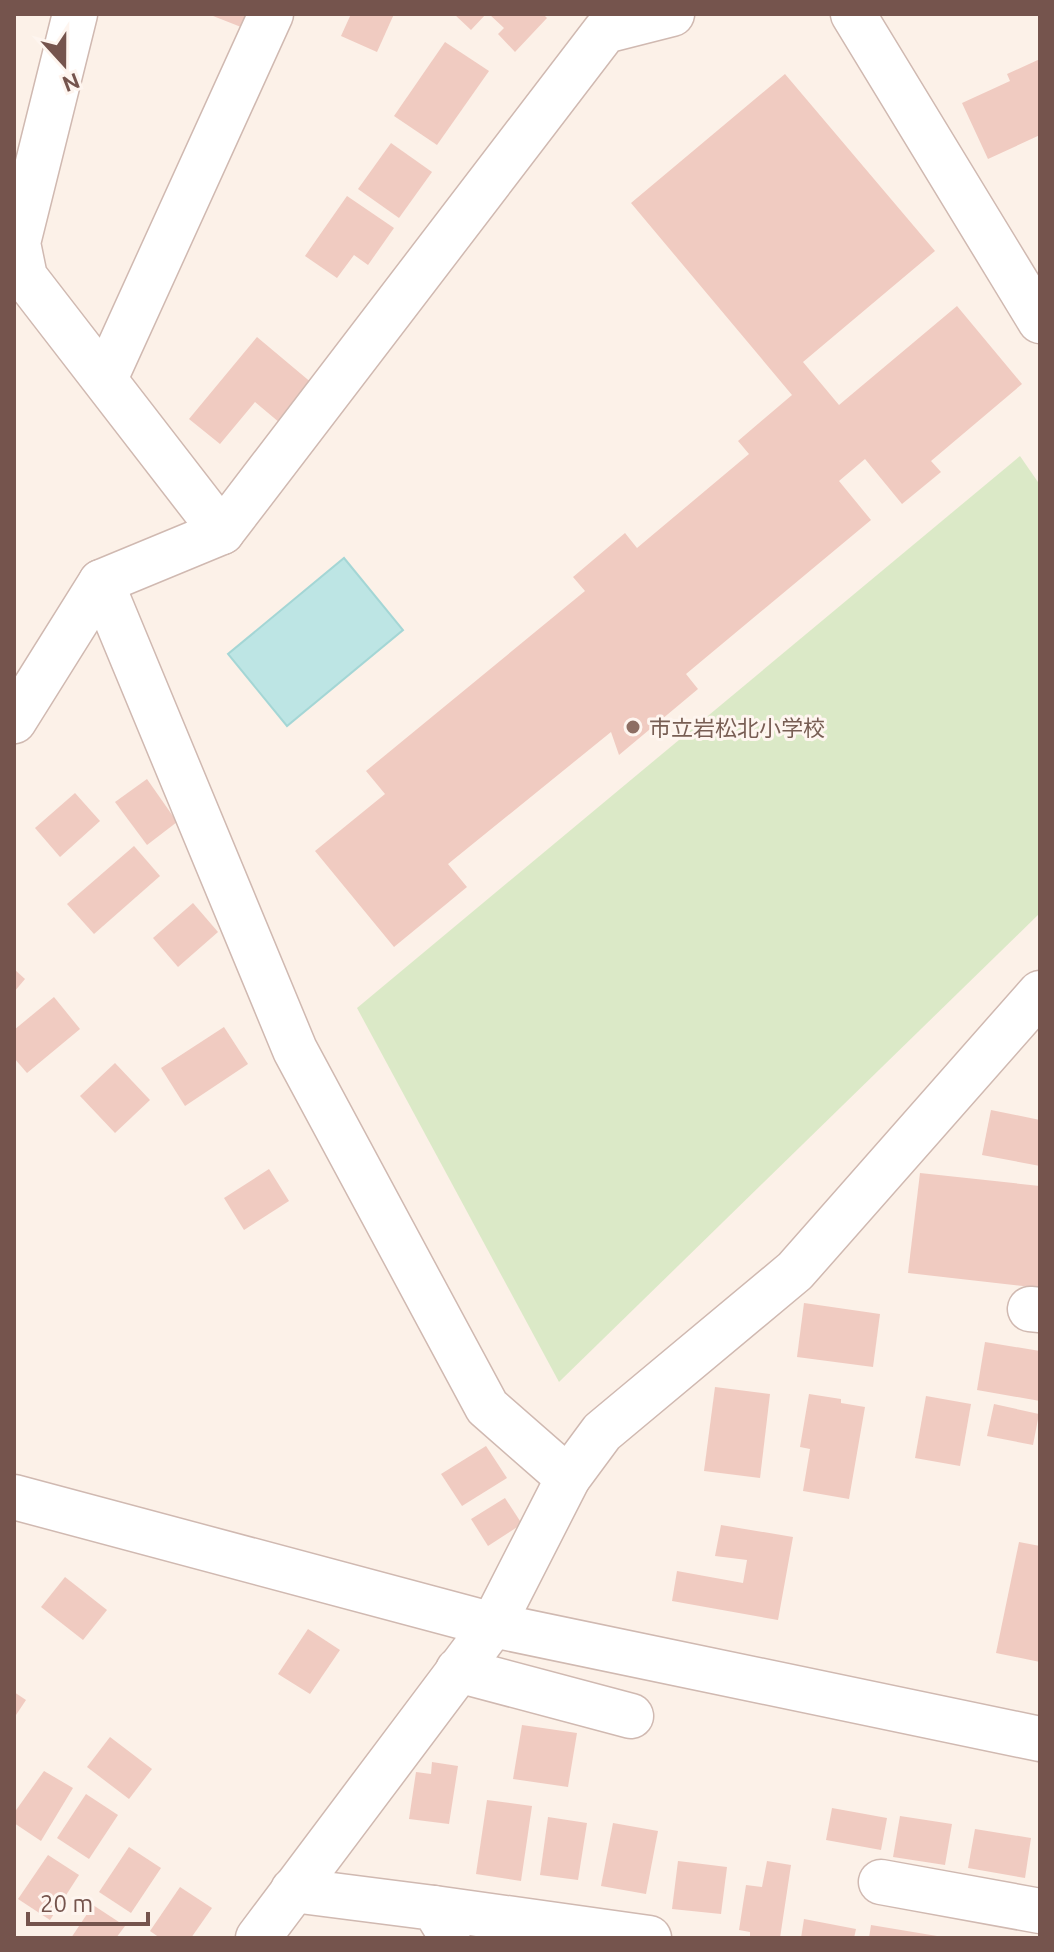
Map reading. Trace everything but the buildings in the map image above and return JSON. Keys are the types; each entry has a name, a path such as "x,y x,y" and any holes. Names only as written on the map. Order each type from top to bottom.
{"street":[{"path":"75,14 18,243 25,277 222,532"},
{"path":"105,379 271,14"},
{"path":"14,721 101,582 222,532 595,22 672,14"},
{"path":"853,14 1040,321"},
{"path":"101,582 295,1050 487,1407 568,1478"},
{"path":"258,1938 493,1625 568,1478 602,1432 795,1271 1040,993"},
{"path":"14,1497 493,1625 1040,1739"},
{"path":"458,1670 631,1716"},
{"path":"881,1882 1040,1911"},
{"path":"293,1890 441,1923 631,1937"}],"green space":[{"path":"1020,456 1040,485 1040,913 559,1382 357,1008"}],"water":[{"path":"344,558 403,630 287,726 228,654"}],"place":[{"name":"市立岩松北小学校","path":"633,727"}]}
